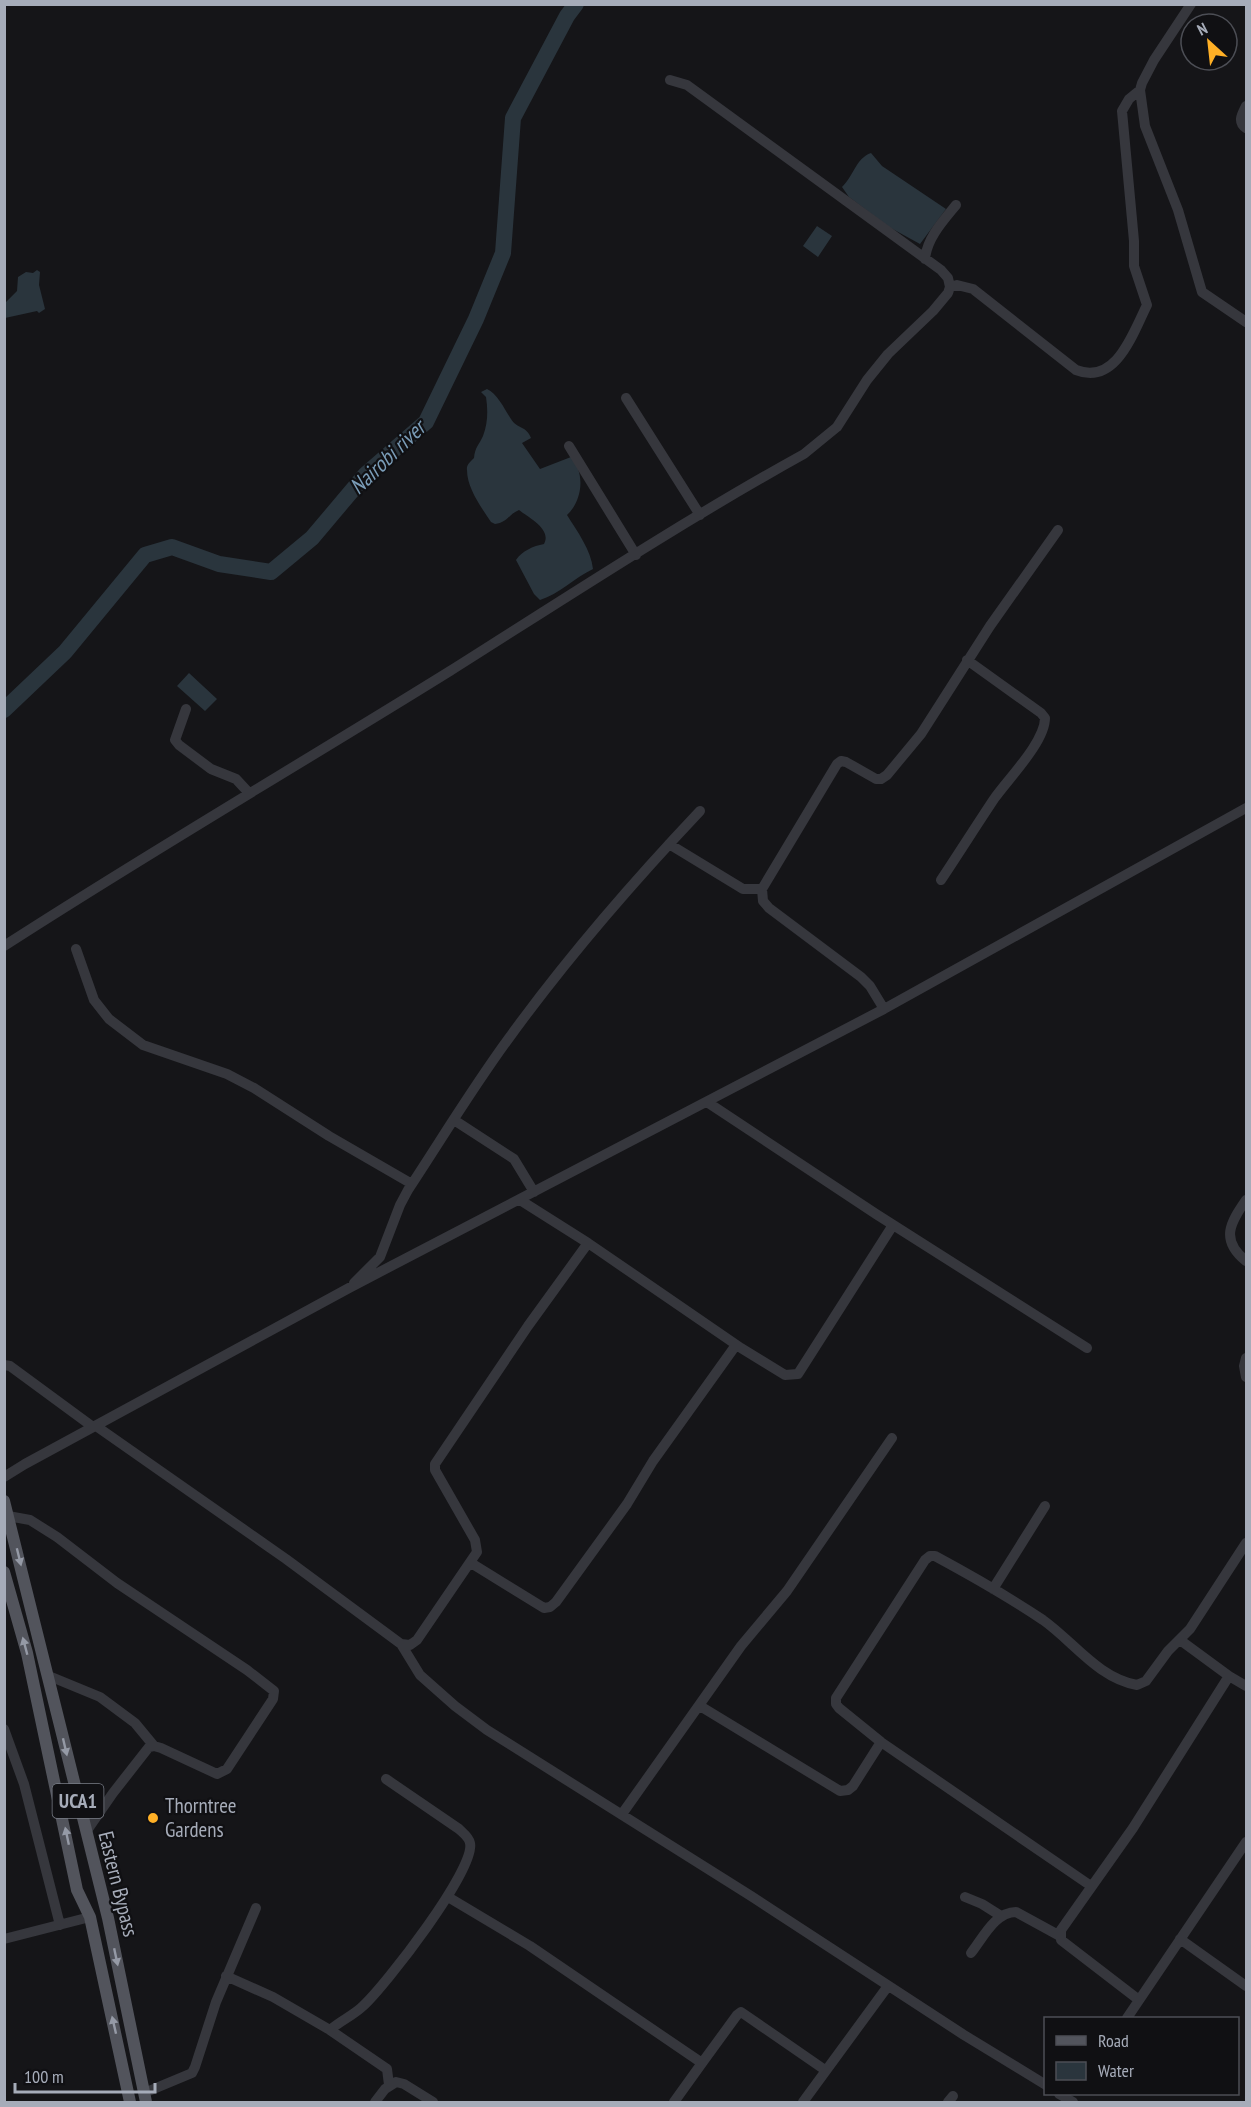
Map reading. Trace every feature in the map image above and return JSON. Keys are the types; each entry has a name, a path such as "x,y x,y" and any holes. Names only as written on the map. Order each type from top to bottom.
{"main road":[{"name":"Eastern Bypass","path":"4,1501 108,1918 145,2098"},
{"name":"Eastern Bypass","path":"4,1572 29,1664 77,1890 90,1917 130,2103"}],"street":[{"path":"950,287 957,285 973,289 1076,370 1086,374 1097,372 1108,368 1118,359 1147,305 1134,266 1134,241 1122,111 1129,99 1140,90 1154,60 1191,4"},
{"path":"4,946 450,671 555,603 804,454 837,427 867,380 888,354 933,311 948,293 950,287 948,278 925,259 687,85 670,80"},
{"path":"1140,90 1145,126 1178,210 1199,286 1202,292 1246,322"},
{"path":"1246,106 1241,114 1241,120 1246,128"},
{"path":"925,259 931,240 956,205"},
{"path":"626,398 699,515"},
{"path":"569,446 636,555"},
{"path":"884,1009 870,986 861,977 769,908 763,901 762,889 837,764 841,761 846,762 876,779 888,775 921,734 967,660 1058,530"},
{"path":"941,880 996,797 1028,756 1045,725 1045,718 1041,713 967,660"},
{"path":"186,709 175,740 178,745 211,770 236,779 249,793"},
{"path":"4,1477 350,1288 884,1009 1246,808"},
{"path":"350,1288 380,1257 400,1204 508,1038 633,882 700,811"},
{"path":"669,844 743,889 762,889"},
{"path":"76,949 94,1000 109,1019 143,1046 226,1074 254,1088 329,1136 412,1184"},
{"path":"706,1102 893,1226 1087,1348"},
{"path":"454,1120 514,1159 534,1192"},
{"path":"520,1200 588,1243 736,1345 785,1375 798,1374 893,1226"},
{"path":"1246,1200 1230,1228 1232,1245 1246,1261"},
{"path":"401,1644 410,1645 417,1640 477,1552 475,1540 435,1470 435,1464 528,1326 588,1243"},
{"path":"471,1563 544,1608 550,1607 556,1602 627,1504 653,1461 736,1345"},
{"path":"1246,1358 1244,1366 1246,1377"},
{"path":"4,1365 10,1366 94,1427 286,1559 401,1644 420,1675 455,1706 488,1730 1044,2084"},
{"path":"622,1814 700,1707 741,1646 787,1592 892,1438"},
{"path":"993,1589 1045,1506"},
{"path":"8,1516 30,1520 57,1537 117,1583 247,1670 274,1691 273,1699 227,1769 217,1773 154,1746 135,1723 100,1697 49,1676"},
{"path":"1091,1886 881,1742 839,1708 836,1698 925,1560 930,1556 935,1556 993,1589 1046,1622 1078,1652 1105,1671 1137,1685 1146,1681 1168,1651 1190,1629 1246,1543"},
{"path":"1180,1640 1246,1686"},
{"path":"1139,2000 1061,1940 1061,1930 1133,1828 1229,1676"},
{"path":"700,1707 840,1791 848,1790 853,1786 881,1742"},
{"path":"4,1729 24,1784 60,1925"},
{"path":"86,1833 144,1752 154,1746"},
{"path":"330,2030 363,2007 404,1957 448,1897 470,1853 471,1844 466,1836 386,1779"},
{"path":"1128,2017 1246,1842"},
{"path":"448,1897 530,1946 702,2063"},
{"path":"965,1897 1001,1916"},
{"path":"145,2098 192,2073 226,1976 256,1908"},
{"path":"971,1953 1001,1916 1009,1912 1016,1912 1060,1936"},
{"path":"4,1939 90,1917"},
{"path":"1180,1939 1246,1986"},
{"path":"226,1976 273,1997 330,2030 387,2069 389,2085"},
{"path":"803,2103 888,1986"},
{"path":"674,2103 741,2012 825,2070"},
{"path":"375,2103 389,2085 396,2082 404,2084 433,2103"}],"water":[{"path":"871,153 882,166 946,209 920,244 889,227 849,197 842,187 858,163"},
{"path":"817,226 832,236 818,257 803,246"},
{"path":"37,270 40,272 39,285 45,309 39,313 37,311 5,318 6,302 17,291 18,277 26,272 33,273"},
{"path":"487,389 497,398 513,422 529,434 531,438 522,443 540,469 571,457 579,471 579,495 567,515 587,548 593,569 554,594 540,600 534,594 516,560 528,549 544,544 545,533 519,510 502,522 495,524 491,522 469,484 467,466 474,458 486,426 486,397 481,392"},
{"path":"189,673 217,699 205,711 177,686"}],"waterway":[{"name":"Nairobi river","path":"4,710 65,652 145,555 172,547 219,564 271,572 312,538 366,474 426,422 476,319 503,253 513,118 567,16 576,4"}],"place":[{"name":"Thorntree Gardens","path":"153,1818"}]}
